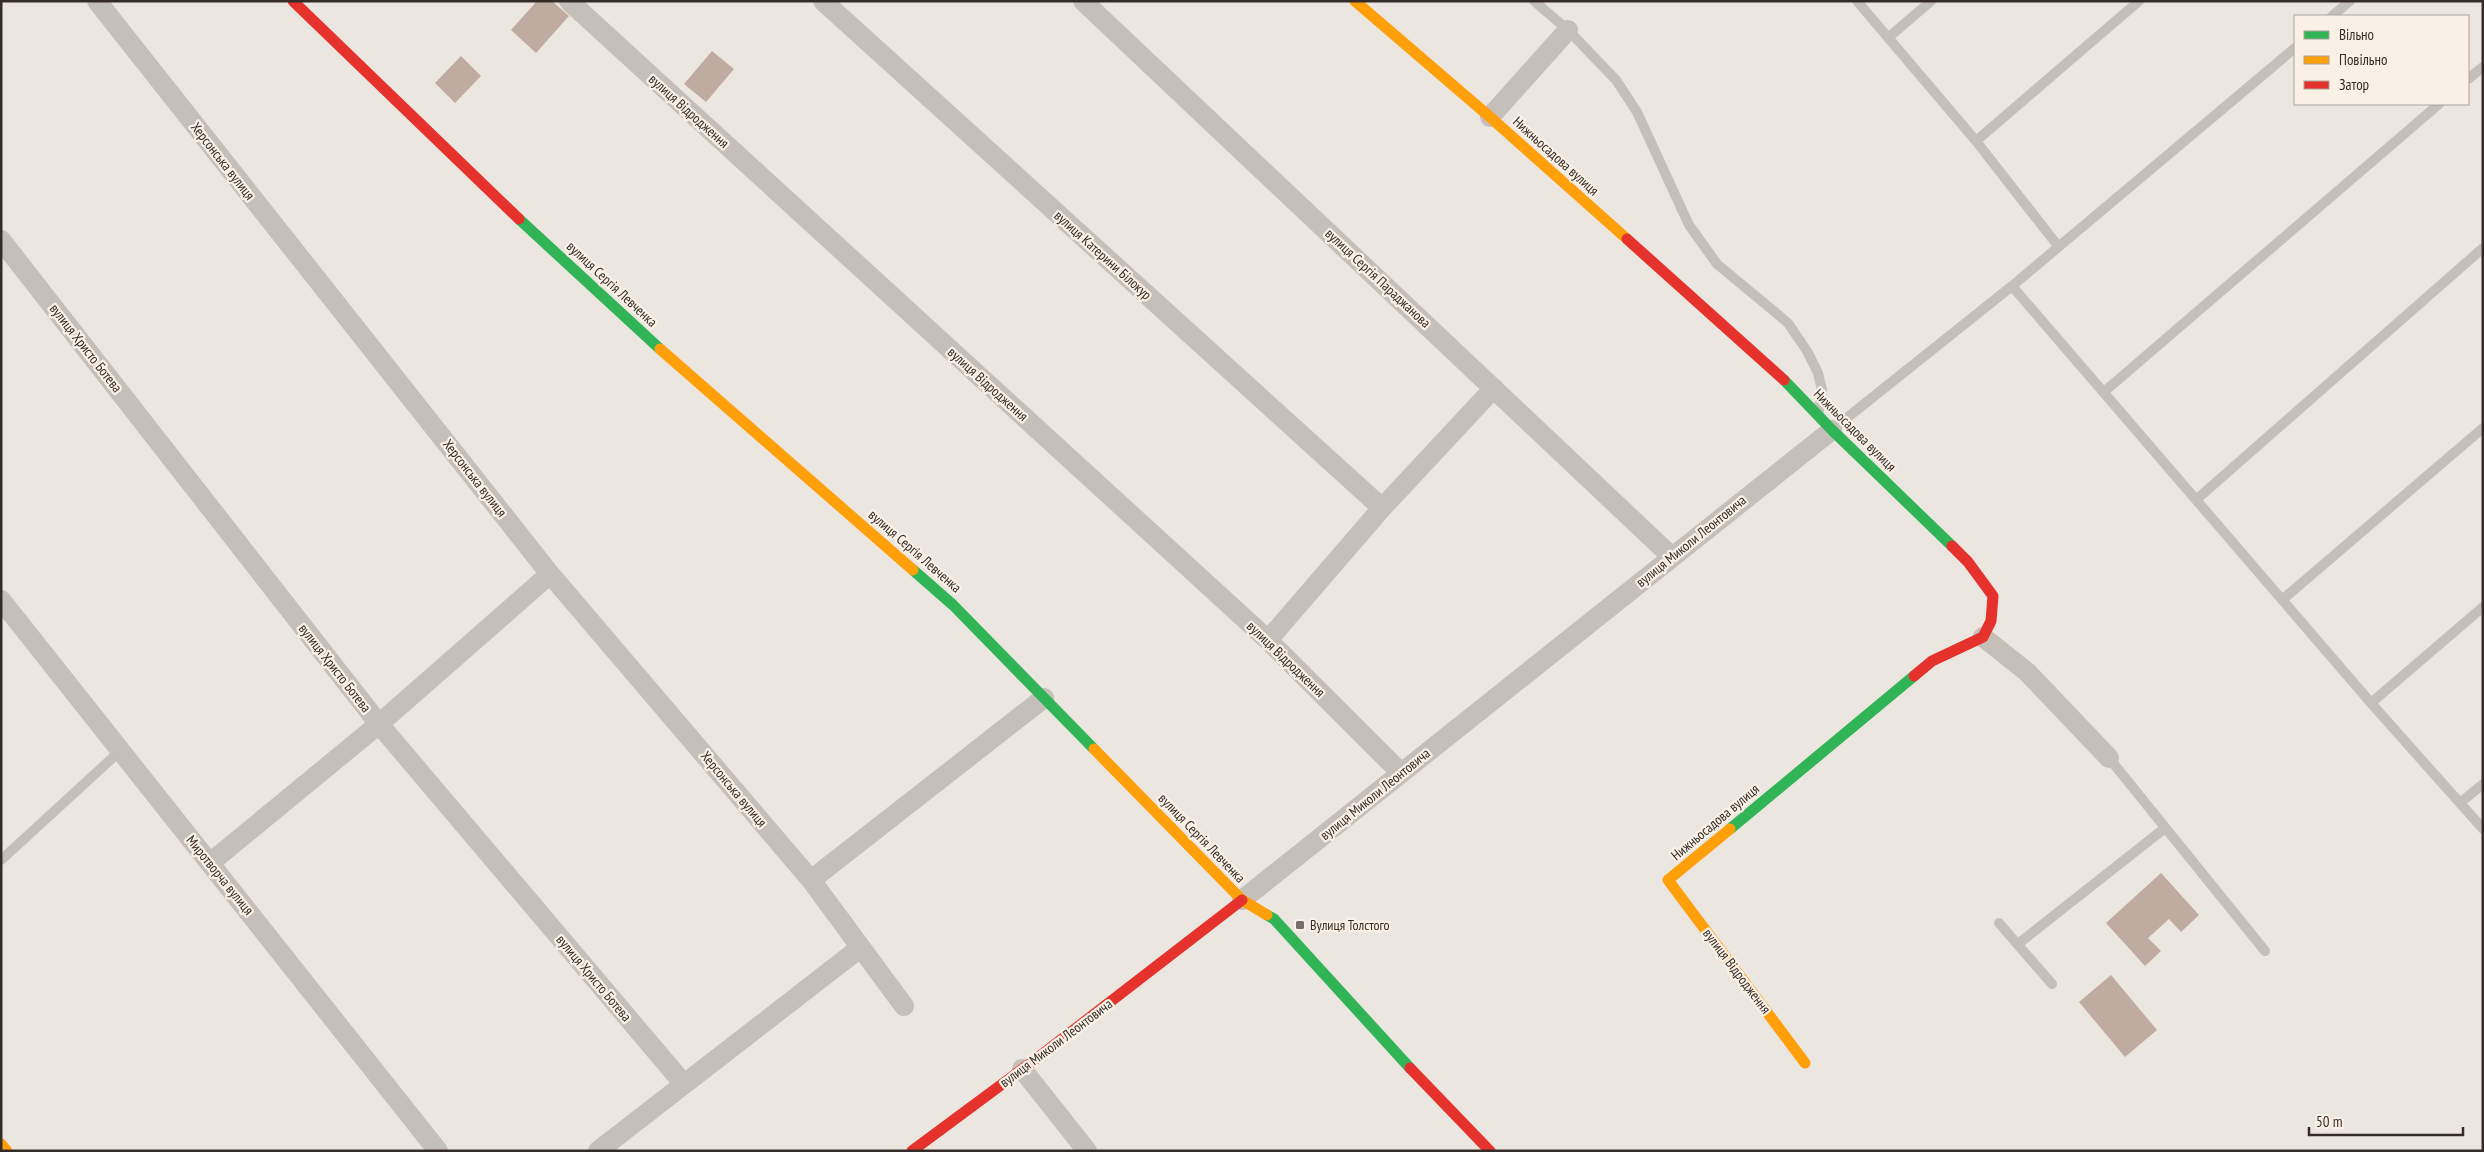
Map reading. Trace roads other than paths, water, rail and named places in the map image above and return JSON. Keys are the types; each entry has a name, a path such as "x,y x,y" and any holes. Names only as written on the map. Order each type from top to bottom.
{"street":[{"name":"Херсонська вулиця","path":"97,1 550,574 811,880 904,1006"},
{"name":"вулиця Відродження","path":"570,1 1268,640 1401,773"},
{"name":"вулиця Катерини Білокур","path":"823,1 1382,508"},
{"name":"вулиця Сергія Параджанова","path":"1083,1 1672,557"},
{"name":"Нижньосадова вулиця","path":"1355,1 1490,117 1792,387 1832,430 1968,562 1993,596 1991,620 1983,637 1932,661 1668,880"},
{"name":"вулиця Сергія Левченка","path":"294,2 448,152 645,335 953,605 1242,900 1274,918 1440,1101 1490,1151"},
{"path":"1490,117 1568,30"},
{"name":"вулиця Христо Ботева","path":"1,240 379,724 683,1083"},
{"path":"1268,640 1382,508 1494,388"},
{"name":"вулиця Миколи Леонтовича","path":"912,1151 1242,900 1832,430"},
{"path":"210,863 379,724 550,574"},
{"name":"Миротворча вулиця","path":"1,600 438,1151"},
{"path":"1983,637 2027,672 2109,758"},
{"path":"811,880 1044,698"},
{"name":"вулиця Відродження","path":"1668,880 1805,1063"},
{"path":"598,1151 683,1083 860,948"},
{"path":"1022,1069 1087,1151"},
{"path":"1,1144 7,1151"}],"lane":[{"path":"1534,1 1568,30 1616,80 1637,112 1689,225 1718,264 1788,323 1807,351 1818,373 1822,390 1818,414"},
{"path":"1858,1 1976,141 2058,246"},
{"path":"1889,37 1931,1"},
{"path":"1976,141 2139,1"},
{"path":"2333,15 2350,1"},
{"path":"1832,430 2012,286 2294,49"},
{"path":"2469,78 2483,66"},
{"path":"2105,391 2438,105"},
{"path":"2197,499 2483,248"},
{"path":"2012,286 2105,391 2371,703 2483,829"},
{"path":"2282,600 2483,428"},
{"path":"2371,703 2483,606"},
{"path":"1,860 120,751"},
{"path":"2109,758 2265,951"},
{"path":"2461,802 2483,784"},
{"path":"2018,944 2166,828"},
{"path":"1999,922 2052,984"}],"place":[{"name":"Вулиця Толстого","path":"1300,925"}]}
